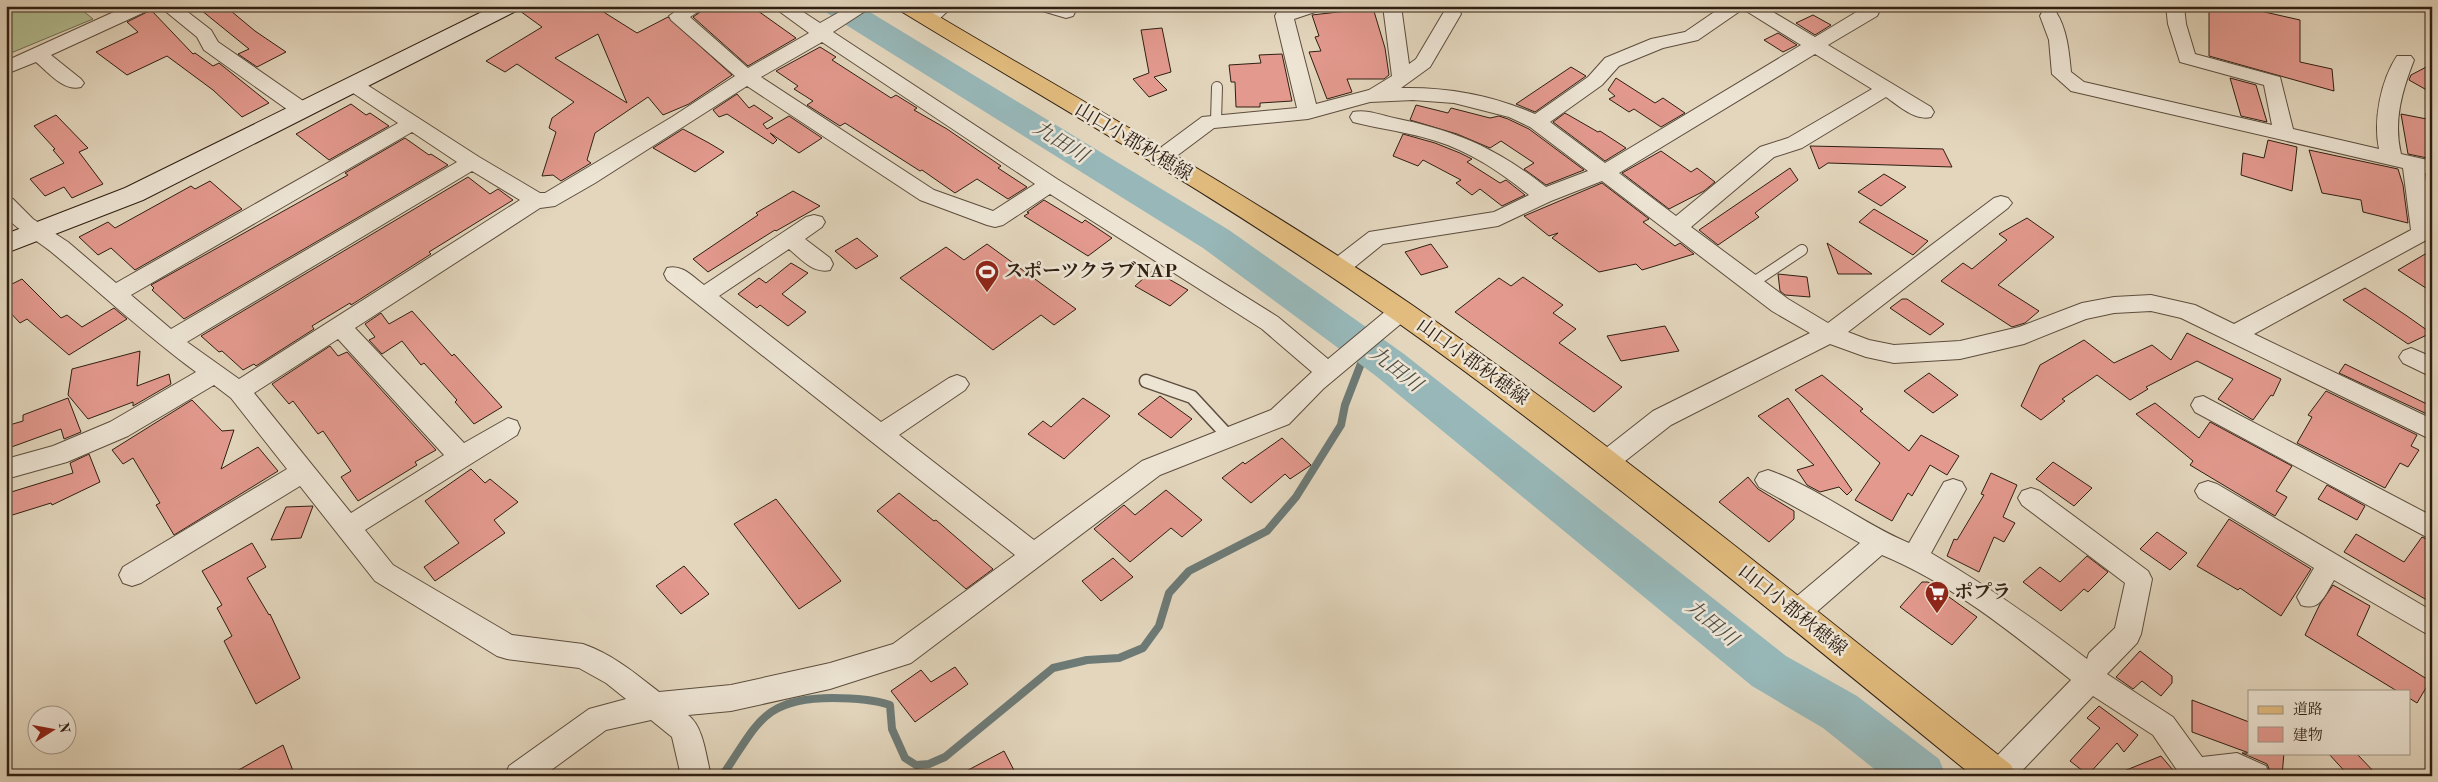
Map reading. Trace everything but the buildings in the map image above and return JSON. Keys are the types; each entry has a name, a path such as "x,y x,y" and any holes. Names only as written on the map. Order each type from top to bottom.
{"main road":[{"name":"山口小郡秋穂線","path":"926,10 1159,159 1304,245 1338,268 1394,318 1606,462 1999,776"}],"street":[{"path":"6,68 143,6"},
{"path":"168,6 204,34 210,46 302,110"},
{"path":"6,244 134,194 511,6"},
{"path":"698,6 678,16 747,77 927,195 995,220 1050,184"},
{"path":"781,6 1050,184 1270,323 1334,367"},
{"path":"354,85 472,162 536,200 548,201 679,122 747,77 864,6"},
{"path":"1045,6 1066,12"},
{"path":"1308,113 1284,16 1315,6"},
{"path":"1392,6 1402,79"},
{"path":"1537,122 1595,81 1612,62 1658,43 1691,36 1736,6"},
{"path":"1750,6 1924,112"},
{"path":"2176,6 2177,24 2187,58 2273,81 2284,134"},
{"path":"1338,268 1378,238 1498,219 1544,196 1603,173 1814,44 1870,12"},
{"path":"1159,159 1209,122 1308,113 1368,96 1402,79 1423,62 1452,14"},
{"path":"2050,16 2058,40 2062,74 2078,87 2422,166 2422,234 2236,333"},
{"path":"38,54 74,83"},
{"path":"2392,159 2387,143 2386,119 2391,94 2404,60"},
{"path":"1676,228 1767,152 1795,143 1886,89"},
{"path":"1368,96 1412,93 1460,97 1516,112 1537,122 1780,305 1829,334 1866,348 1894,354 1952,351 2024,335 2082,311 2114,305 2151,304 2187,311 2236,333 2432,430"},
{"path":"1360,117 1419,130 1469,146 1499,162 1544,196"},
{"path":"114,294 413,123"},
{"path":"170,341 472,162"},
{"path":"239,391 536,200"},
{"path":"1606,462 1662,418 1829,334 2001,203"},
{"path":"6,204 25,224 60,247 170,341 239,391 384,574 507,647 583,656 616,674 658,705 684,729 696,776"},
{"path":"703,296 814,222"},
{"path":"789,238 822,264"},
{"path":"674,274 1033,554"},
{"path":"519,776 599,718 658,705 731,698 830,676 901,654 1151,468 1280,417 1334,367 1394,318"},
{"path":"340,326 461,457"},
{"path":"2411,357 2432,368"},
{"path":"6,469 58,455 119,429 213,374"},
{"path":"880,435 958,384"},
{"path":"2203,405 2432,529"},
{"path":"348,528 508,428"},
{"path":"132,575 303,472"},
{"path":"1768,480 1857,527 1879,542 1915,557 2019,622 2091,679 2163,726 2197,774 2237,766 2256,776"},
{"path":"1915,557 1953,489"},
{"path":"2208,491 2432,625"},
{"path":"1999,776 2091,679 2099,662 2127,634 2140,579 2031,498"},
{"path":"1795,614 1879,542"},
{"path":"2310,597 2330,564"}],"lane":[{"path":"1216,121 1217,87"},
{"path":"1751,284 1802,250"},
{"path":"1146,381 1192,397 1229,437"}],"green space":[{"path":"6,6 77,6 93,19 6,55"}],"waterway":[{"name":"九田川","path":"838,6 1216,239 1390,365 1769,671 1840,712 1922,776"},
{"path":"722,776 754,728 776,709 791,703 809,699 840,698 869,700 890,705 892,729 905,758 916,765 929,764 945,757 1053,668 1087,660 1119,658 1143,648 1159,626 1169,593 1189,571 1267,531 1296,497 1341,425 1345,405 1367,348"}],"place":[{"name":"スポーツクラブNAP","path":"987,293"},
{"name":"ポプラ","path":"1937,614"}]}
